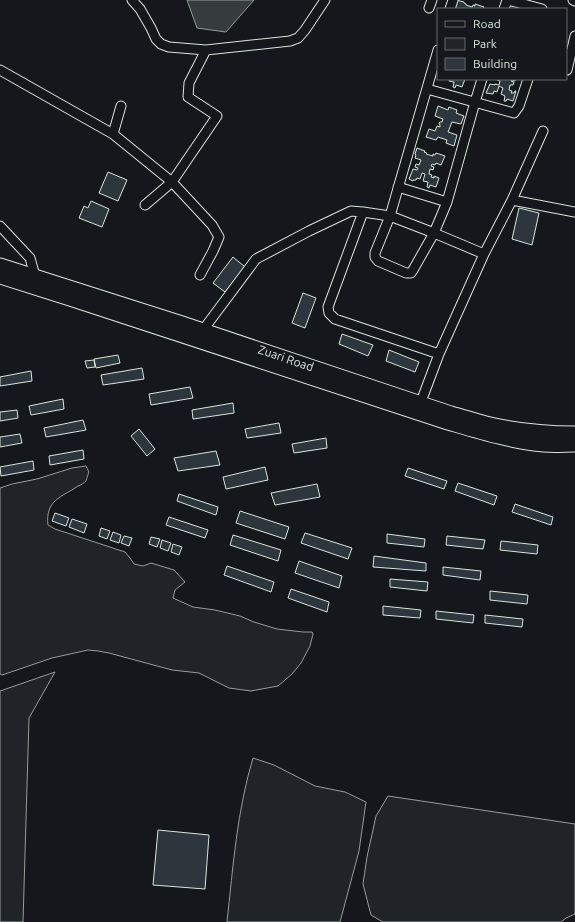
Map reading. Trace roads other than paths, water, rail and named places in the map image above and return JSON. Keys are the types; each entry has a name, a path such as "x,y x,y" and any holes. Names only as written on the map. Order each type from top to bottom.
{"highway":[{"path":"0,258 7,278"},
{"name":"Zuari Road","path":"0,265 7,278 418,408 451,413 488,424 521,430 575,433"},
{"name":"Zuari Road","path":"7,278 35,276 203,330 418,408 487,435 544,445 575,445"}],"street":[{"path":"132,0 140,9 156,39 161,44 169,47 206,50 290,41 298,38 325,0"},
{"path":"508,0 538,8"},
{"path":"567,70 575,36"},
{"path":"145,205 172,182 216,116 188,97 189,83 206,50"},
{"path":"437,53 390,216 375,253 375,257 378,261 406,273 410,273 413,270 434,233 447,202 482,80"},
{"path":"0,70 114,134 172,182 212,225 219,237 200,275"},
{"path":"426,89 514,113 519,106 528,80"},
{"path":"114,134 121,106"},
{"path":"418,408 439,354 484,254 512,200 543,131"},
{"path":"398,187 447,202"},
{"path":"512,200 575,212"},
{"path":"203,330 256,259 309,231 351,212 364,212 390,216 484,254"},
{"path":"364,212 328,307 329,314 335,319 439,354"},
{"path":"0,226 30,258 35,276"}]}
